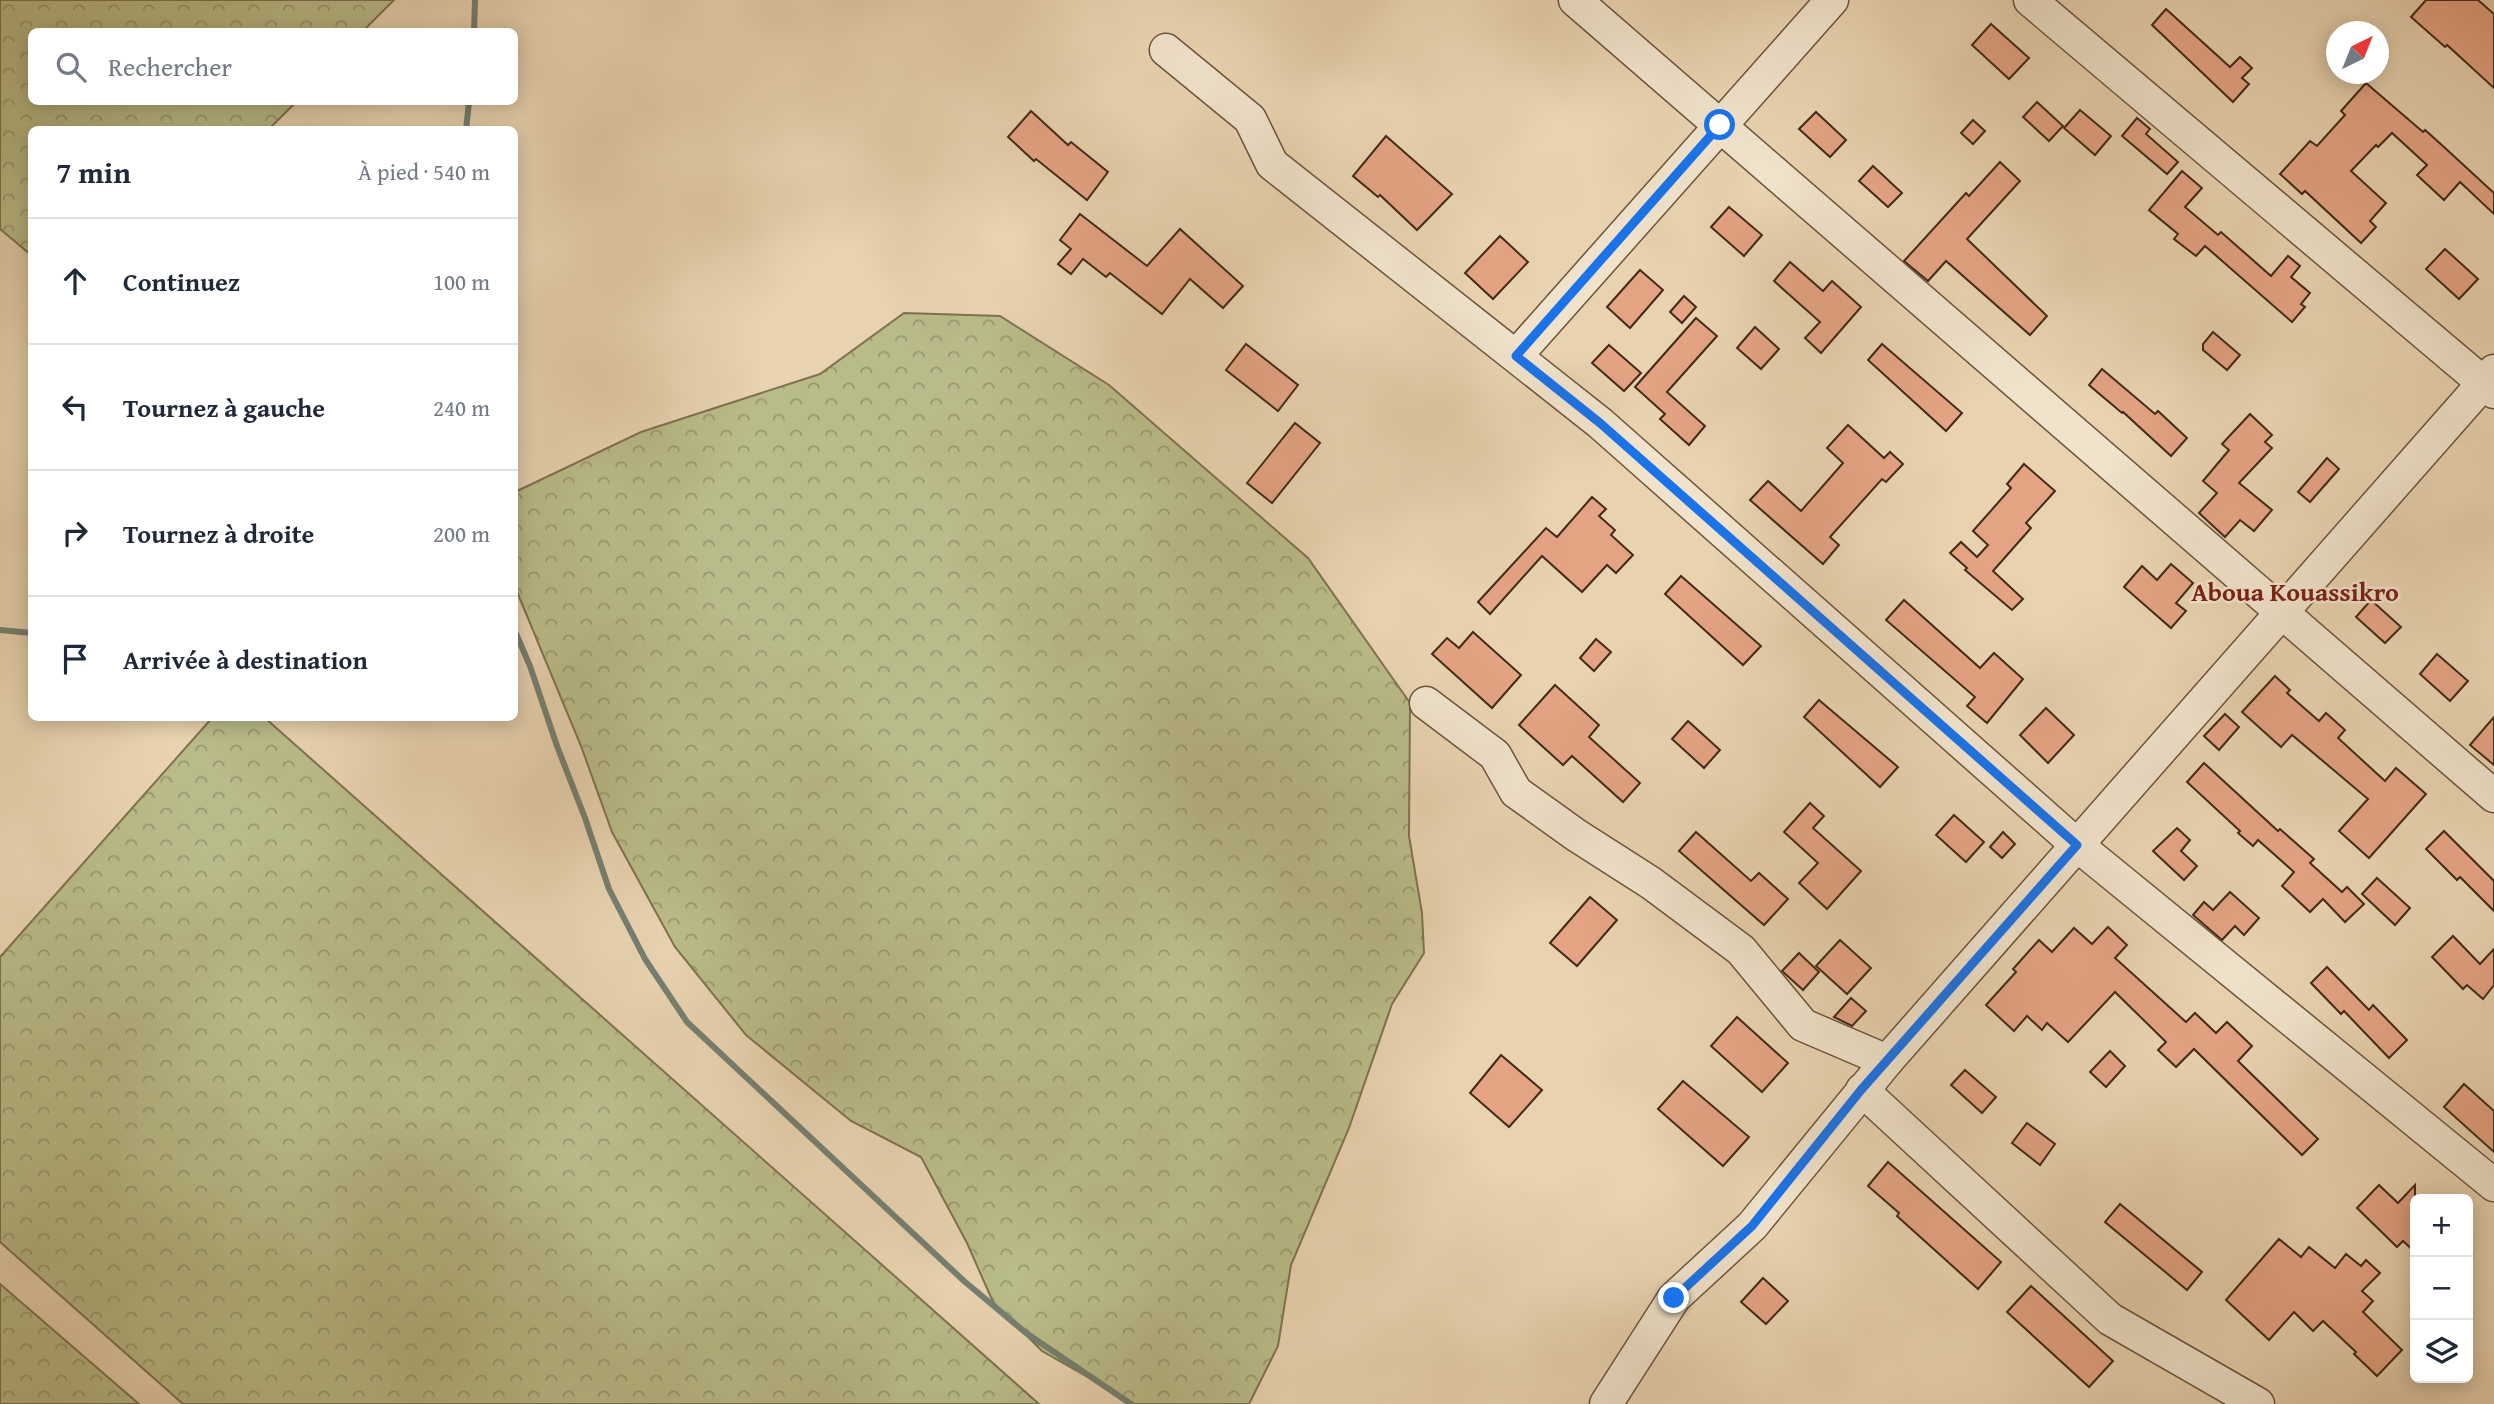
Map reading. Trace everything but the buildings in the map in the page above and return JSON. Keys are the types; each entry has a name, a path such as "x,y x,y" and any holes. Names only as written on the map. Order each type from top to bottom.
{"street":[{"path":"1575,0 2494,796"},
{"path":"1516,356 1832,0"},
{"path":"1606,1404 1674,1298 1752,1226 1861,1090 2283,611 2491,382 2031,0"},
{"path":"1166,50 1250,119 1272,164 1600,423 2077,845 2494,1185"},
{"path":"1426,703 1495,755 1516,792 1576,835 1651,883 1741,950 1804,1025 1887,1061"},
{"path":"1861,1090 2109,1319 2258,1404"}],"green space":[{"path":"0,0 394,0 366,28 28,28 28,105 293,105 272,126 28,126 28,252 0,229"},
{"path":"904,313 1000,316 1109,385 1308,558 1410,703 1409,836 1422,913 1424,953 1392,1004 1349,1128 1291,1265 1278,1346 1249,1404 1135,1404 1042,1351 993,1302 967,1243 921,1157 851,1121 746,1035 675,947 612,832 581,746 518,594 518,491 641,432 820,374"},
{"path":"209,721 268,721 1039,1404 183,1404 0,1242 0,957"},
{"path":"0,1284 139,1404 0,1404"}],"waterway":[{"path":"474,28 475,0"},
{"path":"466,126 469,105"},
{"path":"0,630 28,633"},
{"path":"518,638 609,889 645,959 687,1022 964,1281 1026,1333 1131,1404"}],"district":[{"name":"Aboua Kouassikro","path":"2295,591"}],"route":[{"path":"1674,1298 1752,1226 1861,1090 2077,845 1600,423 1516,356 1720,125"}]}
